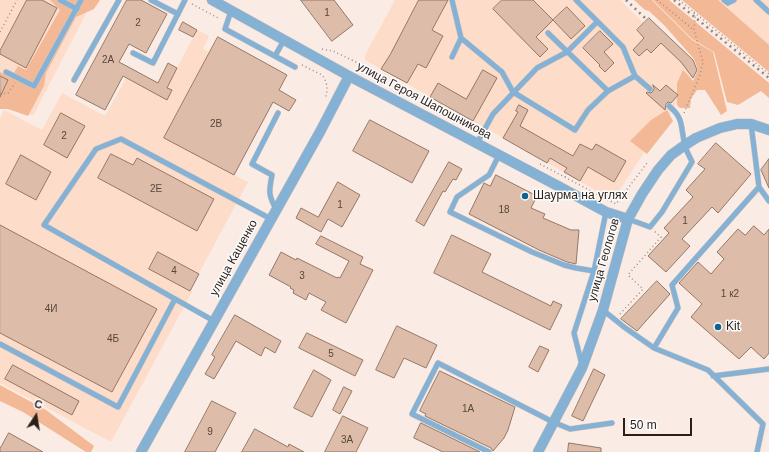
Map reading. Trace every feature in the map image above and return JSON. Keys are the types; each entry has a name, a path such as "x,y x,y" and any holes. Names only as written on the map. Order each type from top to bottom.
{"street":[{"name":"улица Героя Шапошникова","path":"212,0 349,76 606,212 628,219"},
{"name":"улица Кащенко","path":"141,452 321,130 349,76"},
{"name":"улица Геологов","path":"538,452 582,368 603,310 628,219 658,170 672,155 685,145 696,138 720,128 737,124 751,124 769,130"}],"lane":[{"path":"60,0 77,9"},
{"path":"6,72 34,86 81,0"},
{"path":"74,80 119,0"},
{"path":"151,0 178,14"},
{"path":"133,53 153,63 185,0"},
{"path":"452,0 461,38 502,72 513,92 575,130 588,110 608,91 635,76"},
{"path":"576,0 623,47 635,76 650,89"},
{"path":"724,0 728,3 734,0"},
{"path":"756,0 769,12"},
{"path":"231,11 225,29 296,68"},
{"path":"477,143 493,114 513,92 537,68 567,52 597,22"},
{"path":"548,33 608,91"},
{"path":"452,57 461,38"},
{"path":"275,56 284,40"},
{"path":"628,219 650,227 662,212 692,162 685,145 681,120 669,106"},
{"path":"276,209 269,192 272,175 252,164 278,113"},
{"path":"751,124 759,188 769,202"},
{"path":"214,321 44,225 96,149 121,139 271,219"},
{"path":"500,155 488,175 457,197 450,212 532,252 564,265 594,271"},
{"path":"654,348 678,308 672,285 759,188"},
{"path":"582,368 574,333 594,271 606,212"},
{"path":"0,344 118,407 175,299"},
{"path":"603,310 654,348 708,370 763,424 757,452"},
{"path":"489,452 412,414 438,364 553,422 570,429 612,423"},
{"path":"713,376 769,369"}],"path":[{"path":"0,32 17,0"},
{"path":"185,0 227,22"},
{"path":"657,0 694,30"},
{"path":"679,0 769,74"},
{"path":"687,105 700,76 703,62 694,30 694,12"},
{"path":"296,68 301,64 325,78 328,90 324,102"},
{"path":"0,94 8,93 19,78"},
{"path":"427,107 433,98"},
{"path":"436,112 441,103"},
{"path":"455,123 460,114"},
{"path":"534,162 616,204 648,163"},
{"path":"565,178 567,174"},
{"path":"615,320 643,289 628,275 661,237 650,227"}],"shaded area":[{"path":"0,0 79,0 90,6 33,116 0,99"},
{"path":"50,0 100,0 94,9 76,17 46,73 44,86 28,116 8,109 0,109 0,72 11,78 18,66 26,70 60,10"},
{"path":"395,0 620,0 644,23 649,18 693,60 697,70 613,200 365,60 365,55"},
{"path":"634,0 652,0 692,40 713,52 727,111 721,115 705,90 697,90 691,99 690,108 680,108 677,105 677,83 683,70 693,81 698,70 694,59 664,25"},
{"path":"653,0 669,0 769,83 769,98 761,91 738,105 727,102 714,52 692,39"},
{"path":"682,0 718,0 769,45 769,72"},
{"path":"706,0 769,0 769,55"},
{"path":"197,30 209,36 203,49 296,100 289,111 273,102 234,175 248,182 190,290 192,292 111,442 0,383 0,118 4,110 42,130 62,93 105,116 131,69 167,87"},
{"path":"667,110 673,121 647,154 630,141 651,120"},
{"path":"0,385 46,410 94,446 91,452 86,452 23,412 0,401"}],"building":[{"path":"27,0 42,0 57,8 26,68 0,54 0,51"},
{"path":"127,0 141,0 167,14 146,53 129,44 119,62 158,83 168,63 177,68 167,88 172,90 167,100 123,76 105,110 76,95"},
{"path":"301,0 334,0 353,25 332,41"},
{"path":"419,0 448,0 432,30 443,36 426,68 418,64 407,83 381,69"},
{"path":"502,0 533,0 553,20 536,37 548,49 540,57 493,9"},
{"path":"567,7 585,26 571,39 553,20"},
{"path":"649,18 693,60 697,70 693,78 681,62 661,43 651,53 647,49 639,56 633,50 644,38 637,30"},
{"path":"183,22 197,30 193,37 179,30"},
{"path":"600,31 613,44 604,52 614,63 605,72 583,48"},
{"path":"218,37 287,75 279,90 296,100 289,111 273,102 234,175 164,138"},
{"path":"483,70 497,78 473,121 430,97 438,83 466,99"},
{"path":"0,76 8,80 0,97"},
{"path":"653,85 660,91 666,85 678,95 671,103 668,102 666,104 665,110 646,93 651,93 653,91"},
{"path":"519,105 528,110 520,126 573,156 580,144 592,150 596,144 626,161 614,182 588,167 580,181 564,172 567,168 550,158 547,163 503,138 518,112 516,111"},
{"path":"61,113 85,126 67,158 44,145"},
{"path":"370,120 429,151 412,183 353,151"},
{"path":"716,143 751,174 718,213 712,207 682,239 690,246 666,272 648,256 669,233 664,228 693,197 686,190 705,169 698,164"},
{"path":"111,154 133,165 137,158 214,199 197,231 98,178"},
{"path":"21,155 51,172 36,200 6,184"},
{"path":"769,159 769,188 761,170"},
{"path":"449,162 462,169 456,180 453,179 445,192 443,191 424,226 416,221"},
{"path":"496,175 537,196 531,208 545,214 543,218 571,230 579,230 576,264 567,262 539,250 469,214 484,183 490,186"},
{"path":"338,182 360,195 342,227 328,219 321,232 296,218 301,208 318,217"},
{"path":"0,225 157,309 112,392 0,333"},
{"path":"754,226 764,235 769,229 769,353 764,359 751,347 739,359 691,317 702,304 679,283 698,262 711,274 724,259 717,252 738,229 745,235"},
{"path":"452,235 491,254 482,272 551,306 553,301 562,305 550,330 434,273"},
{"path":"321,236 363,257 360,264 373,270 346,323 321,310 326,302 309,293 306,300 293,293 294,290 290,288 291,287 269,275 281,252 296,260 297,258 337,278 340,278 349,261 316,244"},
{"path":"158,252 199,274 190,291 149,269"},
{"path":"657,281 670,294 637,331 621,319"},
{"path":"235,315 281,341 275,353 265,347 261,356 236,341 214,379 205,374 215,357 212,355"},
{"path":"397,326 437,345 426,368 404,358 394,378 376,370"},
{"path":"307,333 363,360 355,376 299,348"},
{"path":"540,346 549,350 538,372 529,367"},
{"path":"13,365 79,401 72,415 5,379"},
{"path":"594,369 605,375 583,421 572,416"},
{"path":"314,370 331,380 312,417 294,408"},
{"path":"440,371 515,407 504,438 493,451 491,448 425,416 426,414 420,411"},
{"path":"344,387 352,391 340,414 333,410"},
{"path":"212,401 236,413 215,452 185,452"},
{"path":"343,416 368,428 356,452 325,452"},
{"path":"421,423 480,452 443,452 414,438"},
{"path":"255,429 288,447 289,444 304,452 242,452"},
{"path":"9,433 43,452 0,452 0,449"},
{"path":"569,443 601,448 601,452 568,452"}],"railway":[{"path":"626,0 645,18"},
{"path":"674,0 769,78"}],"place":[{"name":"Шаурма на углях","path":"525,196"},
{"name":"Kit","path":"718,327"}]}
